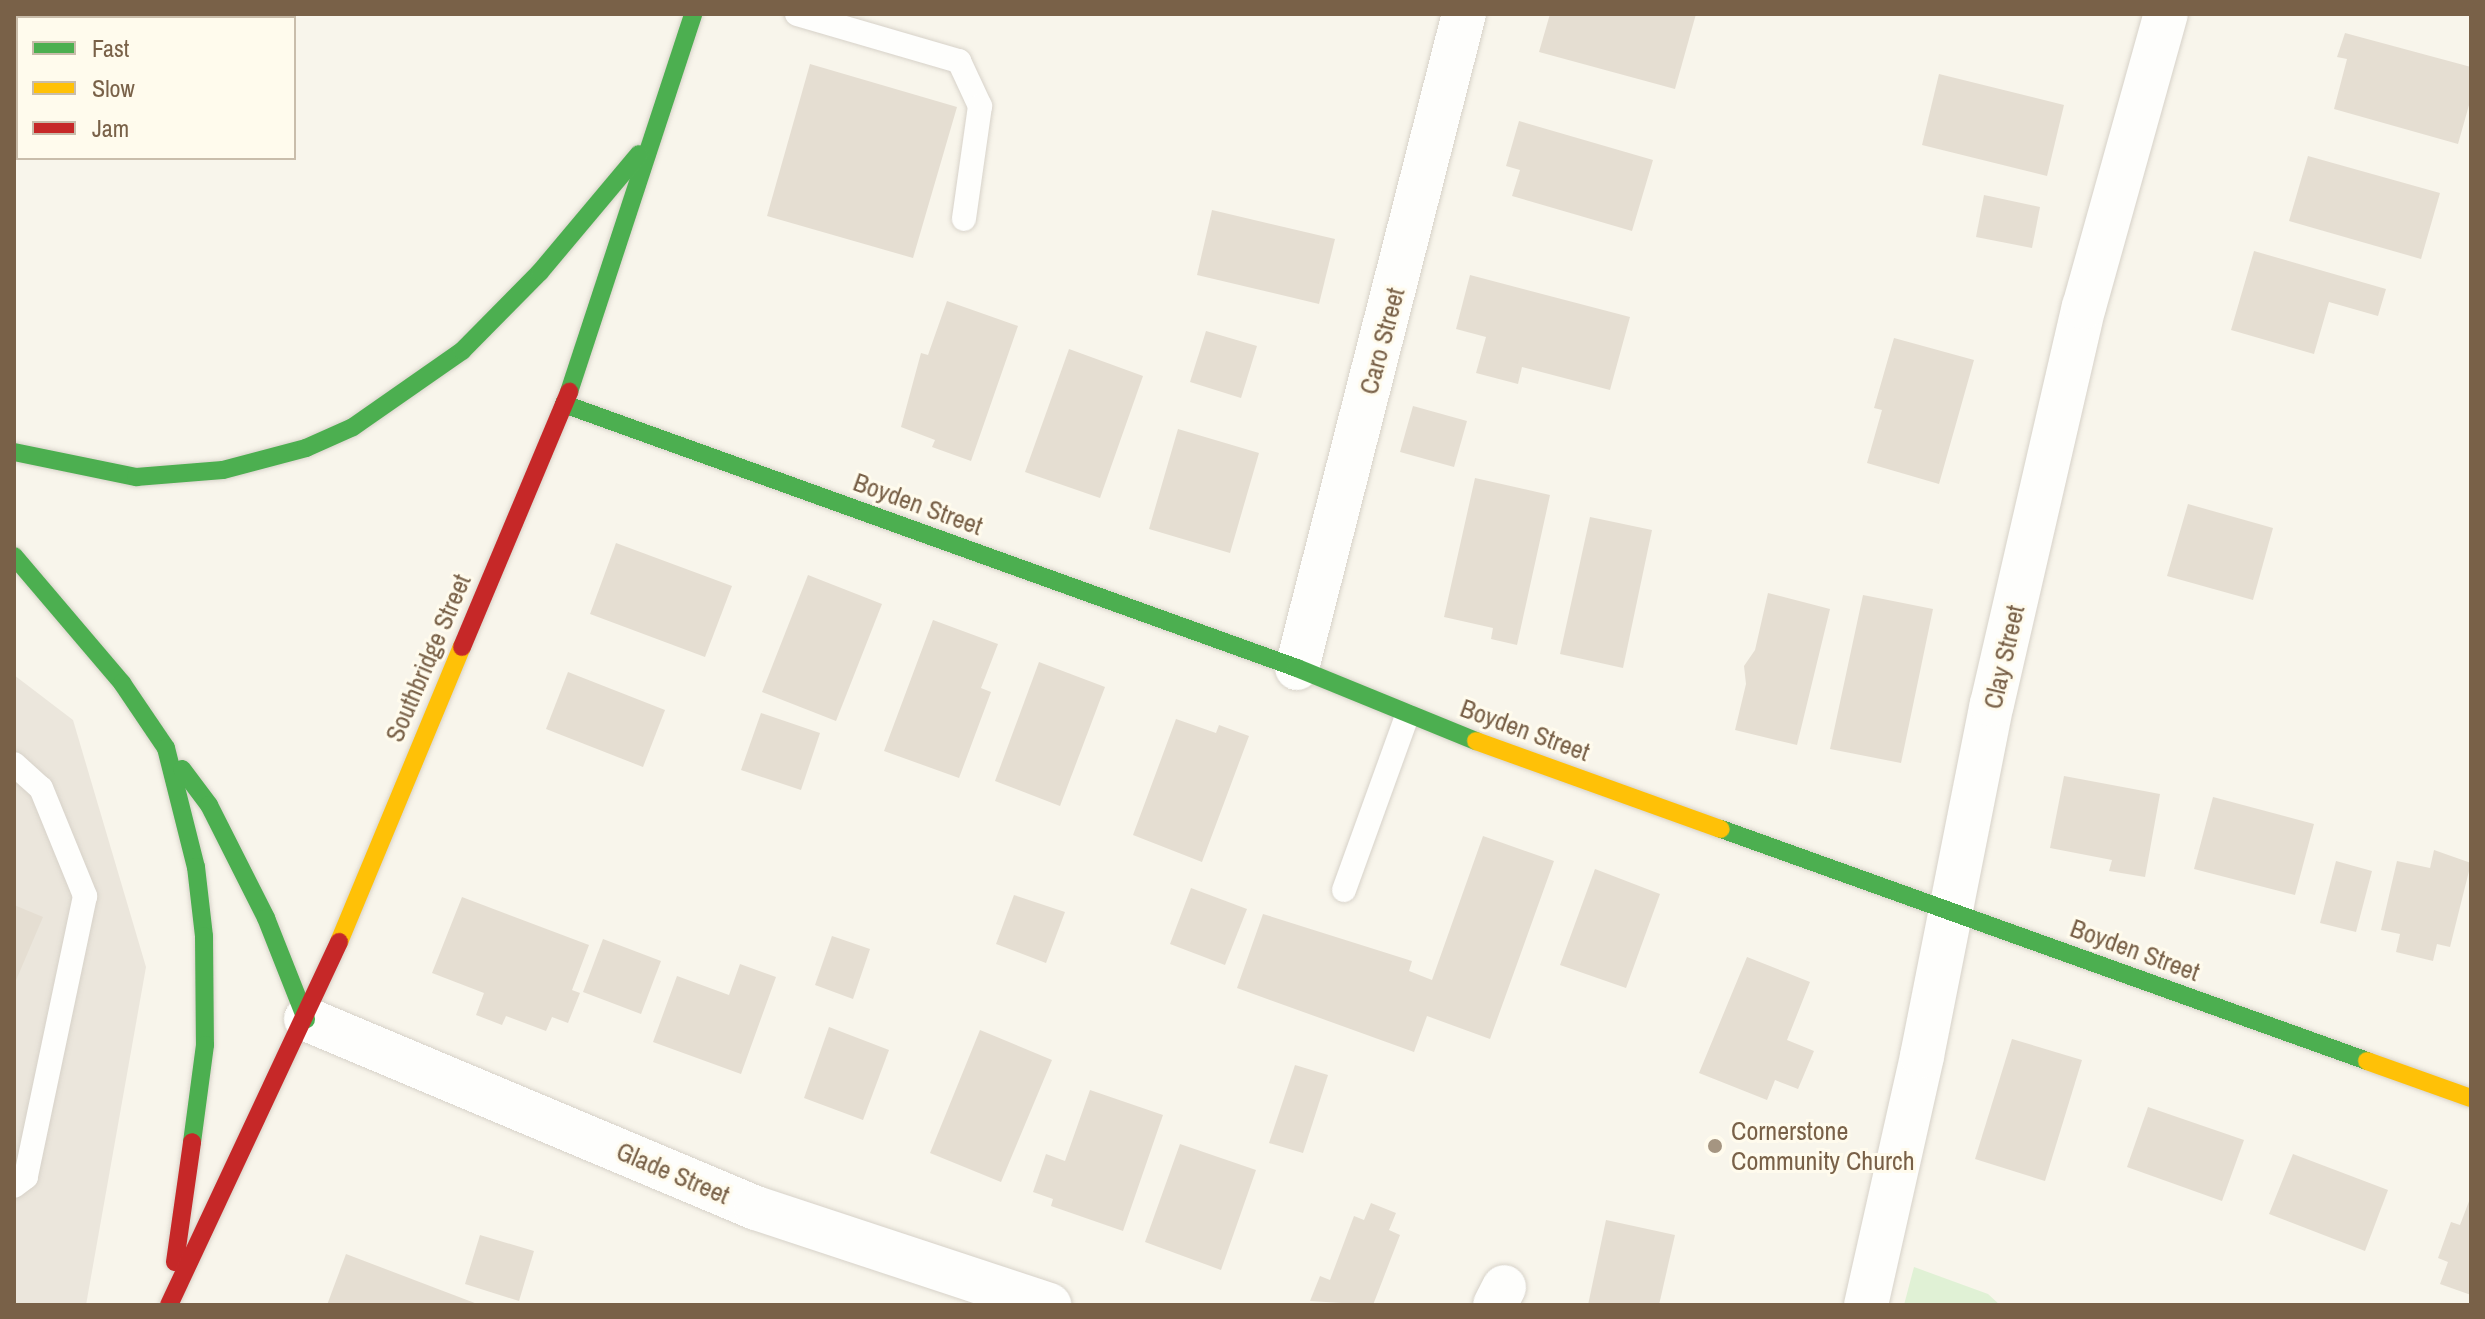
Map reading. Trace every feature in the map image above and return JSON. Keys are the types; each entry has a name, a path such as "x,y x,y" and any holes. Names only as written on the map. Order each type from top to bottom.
{"main road":[{"name":"Southbridge Street","path":"169,1305 306,1019 564,404 693,14"},
{"path":"14,452 64,466 150,476 223,470 306,448 353,427 462,351 540,272 653,137"},
{"name":"Boyden Street","path":"564,404 1297,668 1407,716 2471,1098"},
{"path":"14,556 122,683 209,805 266,918 306,1019"},
{"path":"166,748 196,867 204,936 205,1045 169,1305"}],"street":[{"name":"Caro Street","path":"1297,668 1464,14"},
{"name":"Clay Street","path":"1866,1305 2084,307 2166,14"},
{"name":"Glade Street","path":"306,1019 756,1208 1049,1305"}],"lane":[{"path":"797,14 959,61 980,106 964,219"},
{"path":"1344,890 1407,716"},
{"path":"14,764 41,788 85,896 26,1177 14,1186"}],"shaded area":[{"path":"14,675 73,720 146,967 86,1305 14,1305"}],"green space":[{"path":"1914,1267 1988,1294 2000,1305 1904,1305"}],"building":[{"path":"1550,14 1696,14 1675,89 1539,52"},
{"path":"2345,33 2471,67 2471,98 2458,144 2334,109 2347,59 2337,57"},
{"path":"810,64 957,107 913,258 767,216"},
{"path":"1939,74 2064,105 2047,176 1922,145"},
{"path":"1519,121 1653,160 1632,231 1512,196 1520,170 1506,166"},
{"path":"2308,156 2440,193 2421,259 2289,221"},
{"path":"1984,195 2040,207 2032,248 1976,237"},
{"path":"1212,210 1335,239 1319,304 1197,275"},
{"path":"2254,251 2386,289 2378,316 2329,302 2314,354 2231,330"},
{"path":"1470,275 1630,317 1610,390 1522,367 1518,384 1476,373 1486,337 1456,329"},
{"path":"947,301 1018,326 971,461 932,447 935,440 901,427 921,353 928,355"},
{"path":"1206,331 1257,346 1241,398 1190,382"},
{"path":"1894,338 1974,360 1939,484 1867,463 1882,410 1874,408"},
{"path":"1069,349 1143,376 1100,498 1025,472"},
{"path":"1413,406 1467,421 1454,467 1400,452"},
{"path":"1178,429 1259,453 1230,553 1149,529"},
{"path":"1475,478 1550,495 1517,645 1491,639 1493,628 1444,617"},
{"path":"2188,504 2273,528 2253,600 2167,576"},
{"path":"1590,517 1652,530 1623,668 1560,654"},
{"path":"616,543 732,586 705,657 590,614"},
{"path":"808,575 882,604 836,721 762,692"},
{"path":"1768,593 1830,609 1797,745 1735,730 1746,684 1744,666 1755,650"},
{"path":"1863,595 1933,609 1901,763 1830,749"},
{"path":"933,620 998,644 981,688 991,692 959,778 884,751"},
{"path":"1039,662 1105,687 1060,806 995,781"},
{"path":"568,672 665,710 643,767 546,729"},
{"path":"761,713 820,733 801,790 741,770"},
{"path":"1176,719 1216,733 1219,725 1249,736 1202,862 1133,835"},
{"path":"2064,776 2160,794 2145,877 2109,871 2112,860 2050,848"},
{"path":"2213,797 2314,824 2295,895 2194,869"},
{"path":"1483,836 1554,861 1490,1039 1427,1016 1414,1052 1237,988 1263,914 1412,961 1409,971 1432,980"},
{"path":"2434,850 2471,863 2450,947 2437,944 2433,961 2396,952 2400,934 2381,930 2397,861 2430,868"},
{"path":"2336,861 2372,871 2356,932 2320,923"},
{"path":"1595,869 1660,894 1626,988 1560,965"},
{"path":"1191,888 1247,909 1225,965 1170,944"},
{"path":"1014,895 1065,912 1046,963 996,944"},
{"path":"462,897 589,945 572,990 580,993 568,1023 552,1017 546,1031 506,1016 502,1025 476,1015 484,993 432,973"},
{"path":"14,905 43,917 14,985"},
{"path":"832,936 870,949 853,999 815,985"},
{"path":"603,939 661,961 641,1014 583,992"},
{"path":"1747,957 1810,982 1787,1040 1814,1051 1798,1089 1775,1080 1767,1100 1699,1073"},
{"path":"740,964 776,977 741,1074 653,1042 677,976 729,995"},
{"path":"829,1027 889,1050 863,1120 804,1098"},
{"path":"980,1030 1052,1060 1001,1182 930,1153"},
{"path":"2012,1039 2082,1060 2045,1181 1975,1159"},
{"path":"1295,1065 1328,1075 1303,1153 1269,1143"},
{"path":"1090,1090 1163,1115 1123,1231 1051,1206 1053,1199 1033,1192 1046,1154 1065,1161"},
{"path":"2148,1107 2244,1140 2222,1201 2127,1167"},
{"path":"1180,1144 1256,1170 1221,1270 1145,1242"},
{"path":"2293,1154 2388,1190 2365,1251 2269,1214"},
{"path":"2471,1196 2471,1295 2440,1284 2448,1262 2438,1258 2451,1222 2460,1225"},
{"path":"1371,1203 1396,1213 1389,1230 1400,1235 1373,1305 1310,1301 1320,1276 1330,1280 1354,1216 1364,1220"},
{"path":"1606,1220 1675,1235 1659,1305 1588,1305"},
{"path":"480,1235 534,1251 519,1301 465,1284"},
{"path":"346,1254 480,1305 327,1305"}],"traffic: fast":[{"path":"569,392 693,14"},
{"path":"14,452 136,477 223,470 306,448 353,427 462,351 540,272 639,154"},
{"path":"564,404 1297,668 1476,741"},
{"path":"14,556 122,683 166,748 196,867 204,936 205,1045 192,1142"},
{"path":"182,769 209,805 266,918 306,1019"},
{"path":"1721,829 2367,1061"}],"traffic: slow":[{"path":"339,942 462,647"},
{"path":"1476,741 1721,829"},
{"path":"2367,1061 2471,1098"}],"traffic: jam":[{"path":"462,647 569,392"},
{"path":"169,1305 339,942"},
{"path":"175,1262 192,1142"}],"place":[{"name":"Cornerstone Community Church","path":"1715,1146"}]}
